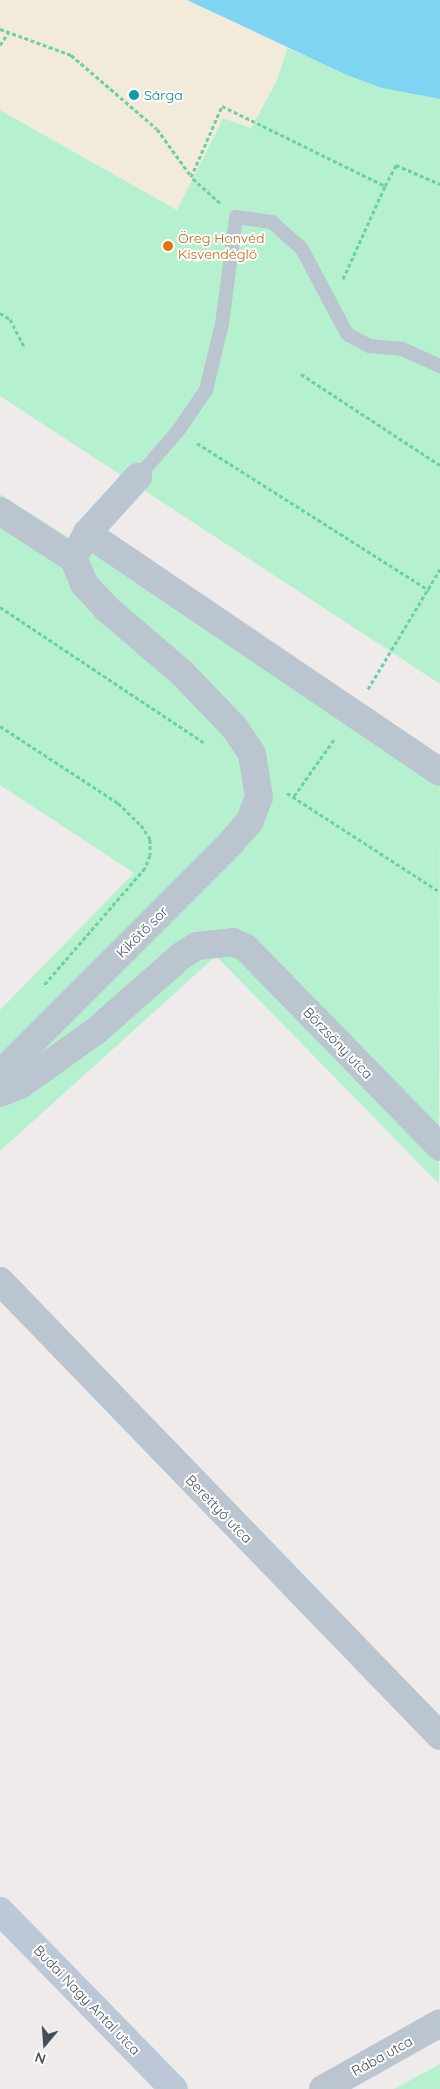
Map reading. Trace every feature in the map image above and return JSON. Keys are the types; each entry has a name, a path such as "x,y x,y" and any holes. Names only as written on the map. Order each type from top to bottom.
{"main road":[{"name":"Budai Nagy Antal utca","path":"0,1911 174,2089"}],"street":[{"path":"0,511 74,559 86,533 138,477"},
{"path":"86,533 440,772"},
{"name":"Kikötő sor","path":"0,1074 231,842 250,821 259,797 258,776 252,754 234,727 181,672 106,608 84,584 74,559"},
{"name":"Börzsöny utca","path":"0,1093 20,1085 97,1030 181,956 197,946 233,942 246,948 440,1147"},
{"name":"Berettyó utca","path":"0,1281 440,1736"},
{"name":"Rába utca","path":"323,2089 440,2023"}],"lane":[{"path":"138,477 178,431 206,390 222,324 236,217 272,222 302,249 330,306 347,334 370,346 402,350 440,366"}],"path":[{"path":"0,29 71,55 157,129 191,177 236,217"},
{"path":"0,45 8,33"},
{"path":"191,177 222,106 385,186"},
{"path":"330,306 396,164 440,184"},
{"path":"0,313 10,320 25,348"},
{"path":"301,374 440,465"},
{"path":"178,431 429,590"},
{"path":"294,796 352,714 440,569"},
{"path":"0,726 118,803 141,825 150,839 150,856 145,868 39,990"}],"green space":[{"path":"287,48 382,88 440,99 440,684 0,396 0,110 177,210 223,118 251,128 277,80"},
{"path":"0,494 440,772 439,1184 216,956 0,1151 0,1010 134,873 0,785"},
{"path":"440,2064 440,2089 394,2089"}],"sand":[{"name":"Sárga","path":"0,0 187,0 287,48 277,80 251,128 223,118 177,210 0,110"}],"water":[{"path":"187,0 440,0 440,99 382,88 347,75"}],"place":[{"name":"Sárga","path":"134,95"},
{"name":"Öreg Honvéd Kisvendéglő","path":"168,246"}]}
